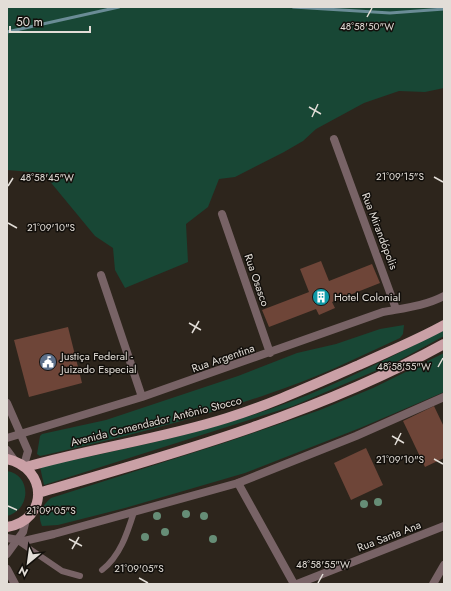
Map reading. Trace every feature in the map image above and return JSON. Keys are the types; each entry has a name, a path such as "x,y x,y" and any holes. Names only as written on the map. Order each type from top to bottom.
{"main road":[{"name":"Avenida Comendador Antônio Stocco","path":"25,466 218,421 253,409 327,379 444,324"},
{"path":"38,493 271,422 336,397 410,363 444,344"},
{"path":"7,527 14,526 26,519 34,510 38,493 33,475 25,466 11,460"}],"street":[{"name":"Rua Mirandópolis","path":"334,139 396,310"},
{"name":"Rua Osasco","path":"222,214 270,353"},
{"path":"101,275 142,397"},
{"name":"Rua Argentina","path":"7,438 20,432 142,397 383,312 434,302 444,296"},
{"path":"7,538 18,541 54,534 238,483 356,436 444,396"},
{"path":"7,403 28,451 25,466"},
{"path":"7,450 11,460"},
{"path":"238,483 294,584"},
{"path":"7,554 18,541 26,527 26,519"},
{"name":"Rua Santa Ana","path":"297,584 444,526"},
{"path":"432,531 444,532"},
{"path":"433,584 444,565"},
{"path":"7,569 15,584"}],"lane":[{"path":"102,570 115,557 122,544 134,512"},
{"path":"18,541 62,571 80,576"}],"green space":[{"path":"7,7 444,7 444,88 425,92 399,91 364,103 316,129 303,141 284,152 235,177 219,179 208,207 186,224 188,262 125,288 115,270 113,248 95,236 43,173 7,170"},
{"path":"404,325 403,334 400,338 335,368 285,388 213,412 158,428 45,455 40,456 37,454 40,436 42,434 106,420 238,376 297,353 336,344 380,329"},
{"path":"444,330 444,336 396,362 293,406 44,485 40,467 165,440 257,414 347,378"},
{"path":"444,353 444,392 360,428 245,473 125,508 58,525 42,526 40,514 42,508 51,498 227,442 320,410 373,388"},
{"path":"7,471 15,474 21,479 24,485 25,493 21,507 15,513 7,516"}],"building":[{"name":"Hotel Colonial","path":"321,261 329,281 372,264 380,283 332,302 335,308 319,315 316,309 269,327 262,310 309,292 300,269"},
{"name":"Justiça Federal - Juizado Especial","path":"68,327 82,383 29,397 14,340"},
{"path":"434,406 444,427 444,458 425,467 403,421"},
{"path":"366,448 383,485 351,500 334,463"}],"waterway":[{"path":"7,32 119,7"},
{"path":"293,7 390,13 444,9"}],"place":[{"name":"Hotel Colonial","path":"321,297"},
{"name":"Justiça Federal - Juizado Especial","path":"48,362"}]}
